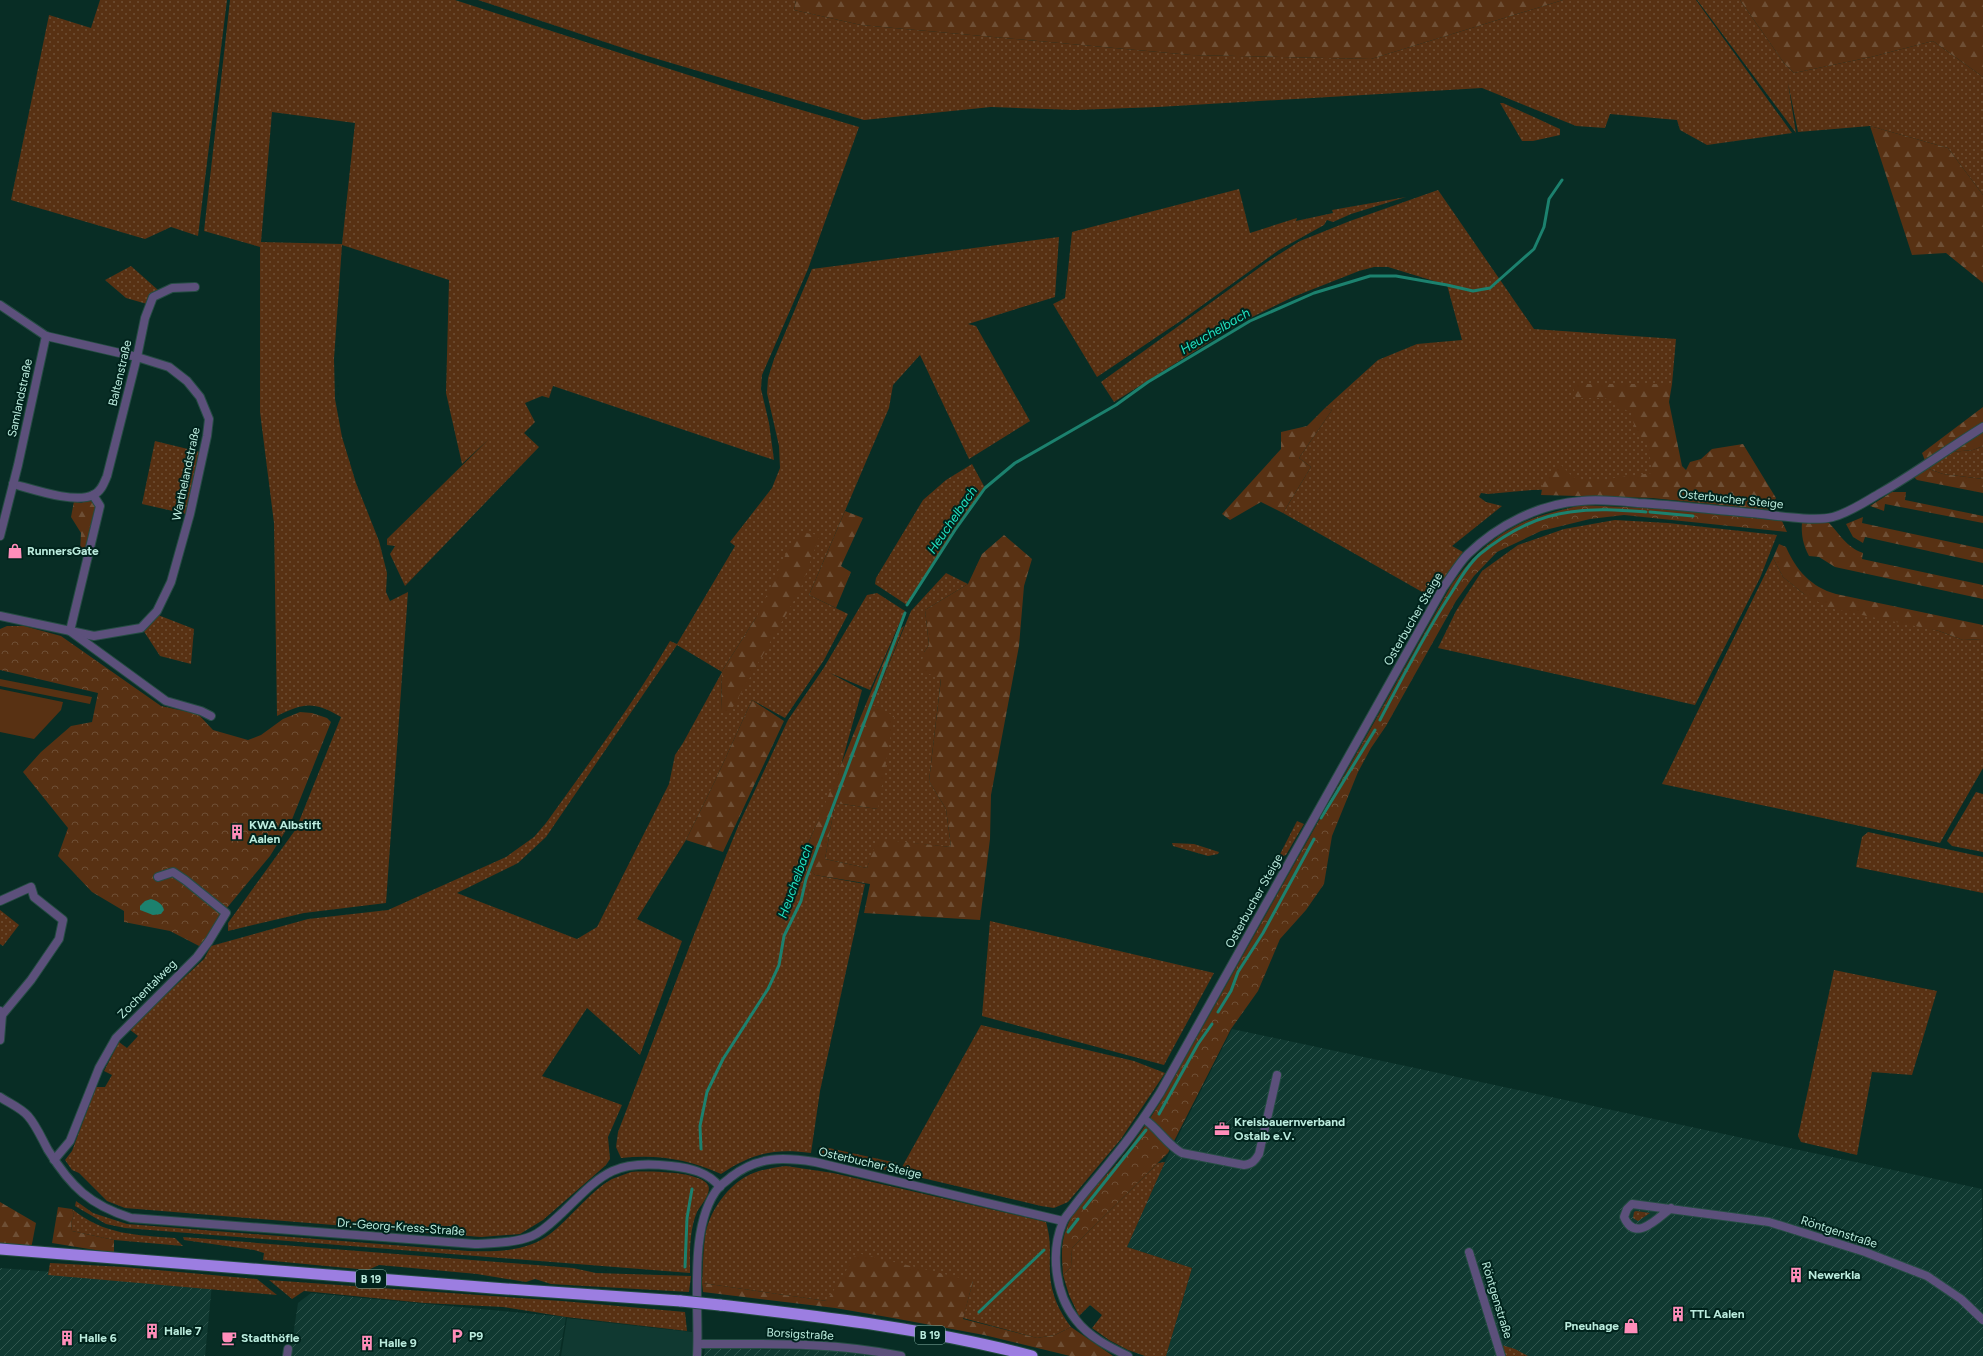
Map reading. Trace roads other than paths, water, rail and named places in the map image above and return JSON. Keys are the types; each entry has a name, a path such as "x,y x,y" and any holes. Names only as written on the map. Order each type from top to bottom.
{"highway":[{"name":"B 19","path":"5,1249 60,1255 720,1305 831,1318 880,1326 1032,1356"}],"street":[{"name":"Baltenstraße","path":"93,495 102,487 107,476 145,318 153,297 172,288 195,287"},
{"name":"Warthelandstraße","path":"0,305 46,336 137,356 169,367 187,381 200,397 209,420 207,436 190,514 171,582 158,611 141,628 94,636 0,616"},
{"name":"Samlandstraße","path":"0,536 46,336"},
{"name":"Osterbucher Steige","path":"697,1356 697,1275 700,1235 708,1206 720,1187 740,1171 767,1159 799,1160 1063,1221 1083,1193 1144,1119 1222,983 1443,588 1467,555 1503,526 1550,507 1580,501 1664,504 1782,516 1820,518 1833,517 1852,509 1903,480 1927,465 1947,449 1983,427"},
{"path":"13,484 79,499 93,495 100,506 70,631 166,701 201,711 211,716"},
{"name":"Zochentalweg","path":"54,1160 70,1141 99,1068 116,1038 197,957 209,941 226,913 173,872 158,877"},
{"path":"0,901 31,887 34,897 63,920 59,939 31,980 1,1013 0,1040"},
{"path":"1144,1119 1154,1125 1177,1150 1182,1153 1244,1165 1251,1164 1258,1154 1277,1075"},
{"name":"Dr.-Georg-Kress-Straße","path":"0,1096 28,1115 54,1160 78,1190 92,1201 110,1211 131,1218 475,1244 514,1241 533,1236 549,1225 593,1183 616,1169 633,1164 685,1167 713,1178 720,1187"},
{"name":"Röntgenstraße","path":"1671,1208 1642,1228 1634,1228 1627,1224 1624,1217 1627,1209 1632,1204 1671,1208 1769,1222 1865,1252 1927,1276 1961,1299 1983,1320"},
{"path":"1063,1221 1057,1244 1056,1266 1060,1287 1067,1305 1076,1320 1088,1333 1128,1356"},
{"name":"Röntgenstraße","path":"1469,1252 1501,1356"},
{"name":"Borsigstraße","path":"698,1344 798,1344 828,1346 901,1356"}],"waterway":[{"name":"Heuchelbach","path":"907,605 955,530 985,488 1015,463 1116,405 1148,382 1250,321 1314,293 1370,276 1396,276 1473,291 1490,288 1534,249 1544,227 1549,199 1562,180"},
{"path":"1380,720 1440,610 1467,568 1475,558 1490,546 1522,527 1546,517 1558,514 1599,510 1646,512"},
{"path":"1650,512 1693,516"},
{"name":"Heuchelbach","path":"701,1149 700,1126 707,1092 723,1059 768,989 779,965 784,936 801,901 806,879 905,613"},
{"path":"1321,818 1375,730"},
{"path":"1218,1012 1231,991 1238,972 1263,933 1314,839"},
{"path":"1159,1114 1198,1044 1212,1024"},
{"path":"1084,1208 1146,1130"},
{"name":"Heuchelbach","path":"685,1267 687,1218 692,1189"},
{"path":"1068,1232 1078,1219"},
{"path":"979,1312 1044,1250"}],"place":[{"name":"RunnersGate","path":"15,551"},
{"name":"KWA Albstift Aalen","path":"237,832"},
{"name":"Kreisbauernverband Ostalb e.V.","path":"1222,1129"},
{"name":"Newerkla","path":"1796,1275"},
{"name":"TTL Aalen","path":"1678,1314"},
{"name":"Pneuhage","path":"1631,1326"},
{"name":"Halle 7","path":"152,1331"},
{"name":"P9","path":"457,1336"},
{"name":"Halle 6","path":"67,1338"},
{"name":"Stadthöfle","path":"229,1338"},
{"name":"Halle 9","path":"367,1343"}]}
